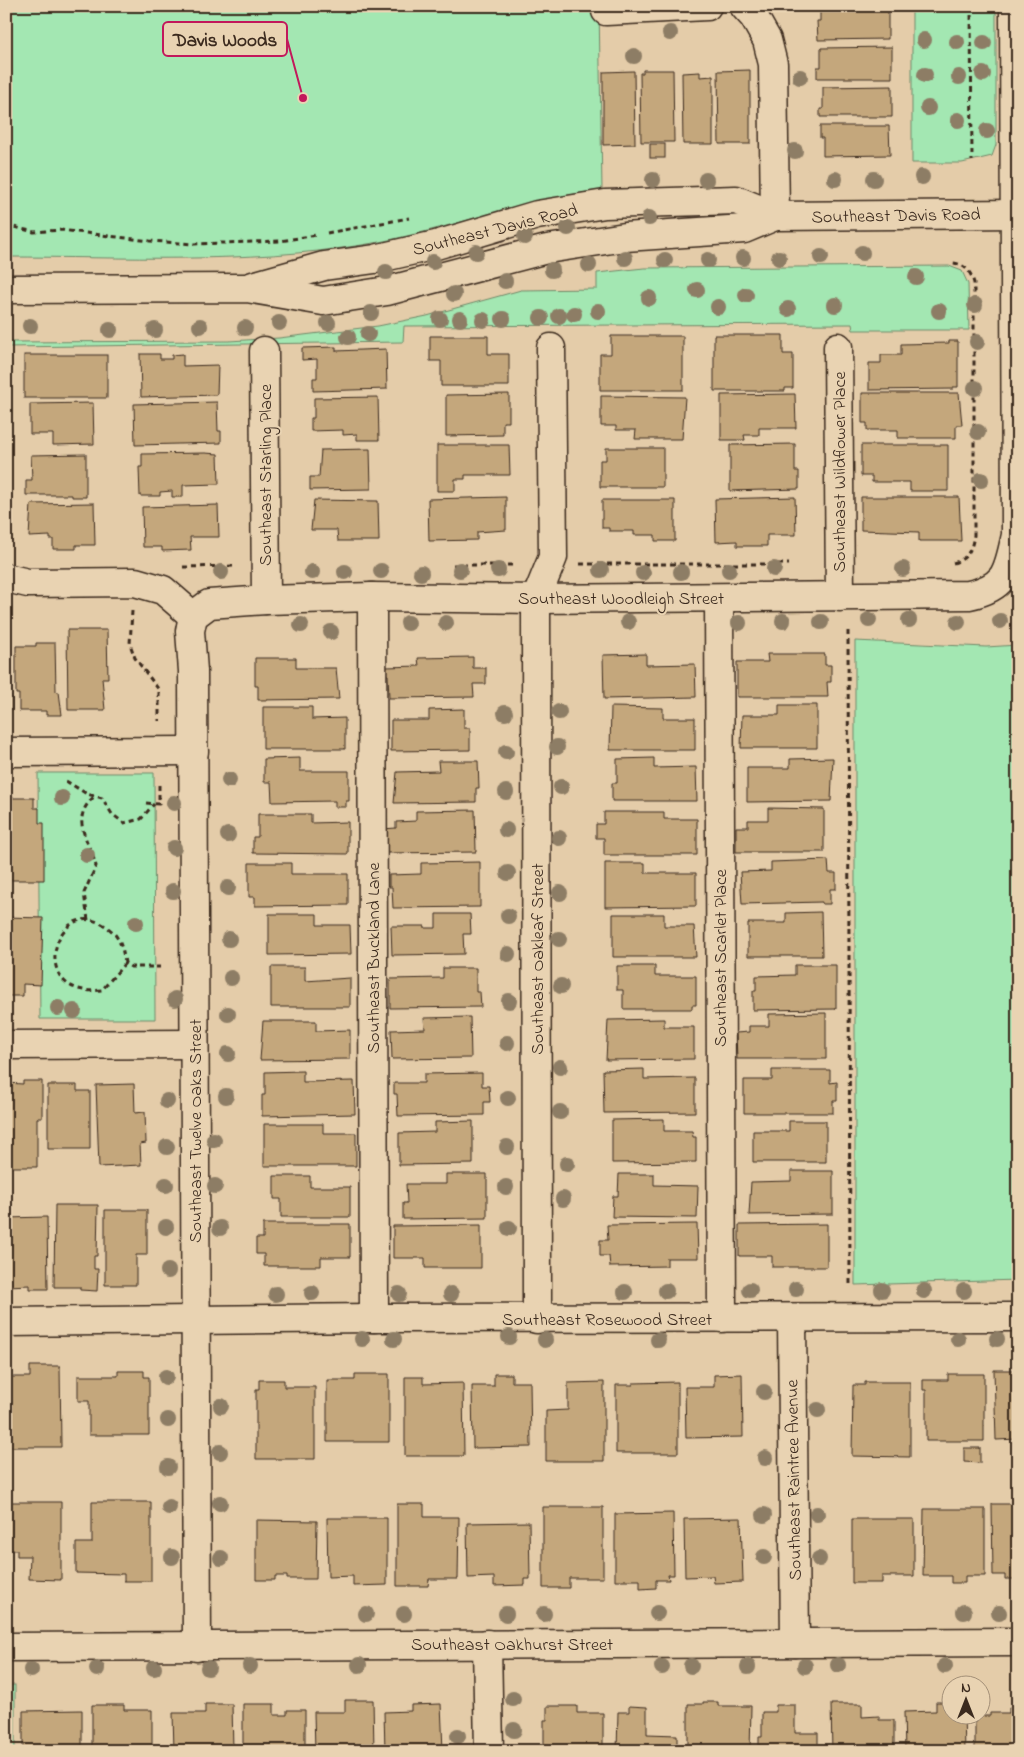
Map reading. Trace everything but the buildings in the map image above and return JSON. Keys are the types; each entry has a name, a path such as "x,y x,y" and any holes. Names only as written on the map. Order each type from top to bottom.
{"street":[{"path":"606,11 707,6"},
{"path":"744,6 754,17 766,40 773,64 775,216"},
{"name":"Southeast Woodleigh Street","path":"193,616 209,604 266,600 372,597 536,599 969,595 979,593 1003,579 1008,572 1017,535 1014,6"},
{"name":"Southeast Davis Road","path":"247,288 324,266 375,259 436,245 538,215 605,204 736,200 775,216"},
{"name":"Southeast Davis Road","path":"6,289 247,288 323,301 387,291 547,249 625,237 744,229 775,216 1016,214"},
{"name":"Southeast Wildflower Place","path":"838,347 840,597"},
{"path":"536,599 553,557 552,348"},
{"name":"Southeast Starling Place","path":"264,350 266,600"},
{"path":"6,578 18,582 135,582 158,586 193,616"},
{"name":"Southeast Buckland Lane","path":"372,597 374,1318"},
{"name":"Southeast Scarlet Place","path":"719,598 722,1318"},
{"name":"Southeast Oakleaf Street","path":"536,599 538,1319"},
{"name":"Southeast Twelve Oaks Street","path":"193,616 190,631 193,671 194,751 197,1647"},
{"path":"6,752 194,751"},
{"path":"6,1045 194,1044"},
{"name":"Southeast Rosewood Street","path":"6,1322 374,1318 1018,1317"},
{"name":"Southeast Raintree Avenue","path":"792,1318 795,1643"},
{"name":"Southeast Oakhurst Street","path":"6,1647 1018,1642"},
{"path":"487,1644 490,1751"}],"path":[{"path":"971,6 972,161"},
{"path":"6,225 34,232 61,230 150,242 194,244 280,241 412,217"},
{"path":"848,631 850,1318"},
{"path":"63,774 69,785 102,798 112,814 124,822 141,819 155,804"},
{"path":"88,920 84,893 96,866 84,837 82,813 84,805 95,796"},
{"path":"126,963 102,990 89,992 77,990 65,983 57,972 54,956 56,943 65,929 78,922 88,920 112,928 122,944 126,963 131,967 160,967"}],"green space":[{"path":"6,6 599,6 602,190 511,208 392,239 318,251 274,255 184,258 6,257"},
{"path":"912,6 996,6 996,145 992,156 962,163 912,163"},
{"path":"949,266 962,271 968,284 969,330 853,330 852,324 404,326 403,342 6,347 6,342 229,341 279,338 378,326 427,316 521,290 597,289 597,273 644,268"},
{"path":"855,641 986,647 1018,645 1018,1280 855,1285"},
{"path":"38,773 154,773 155,1019 40,1019"},
{"path":"6,1685 15,1685 15,1751 6,1751"}],"place":[{"name":"Davis Woods","path":"303,98"}]}
